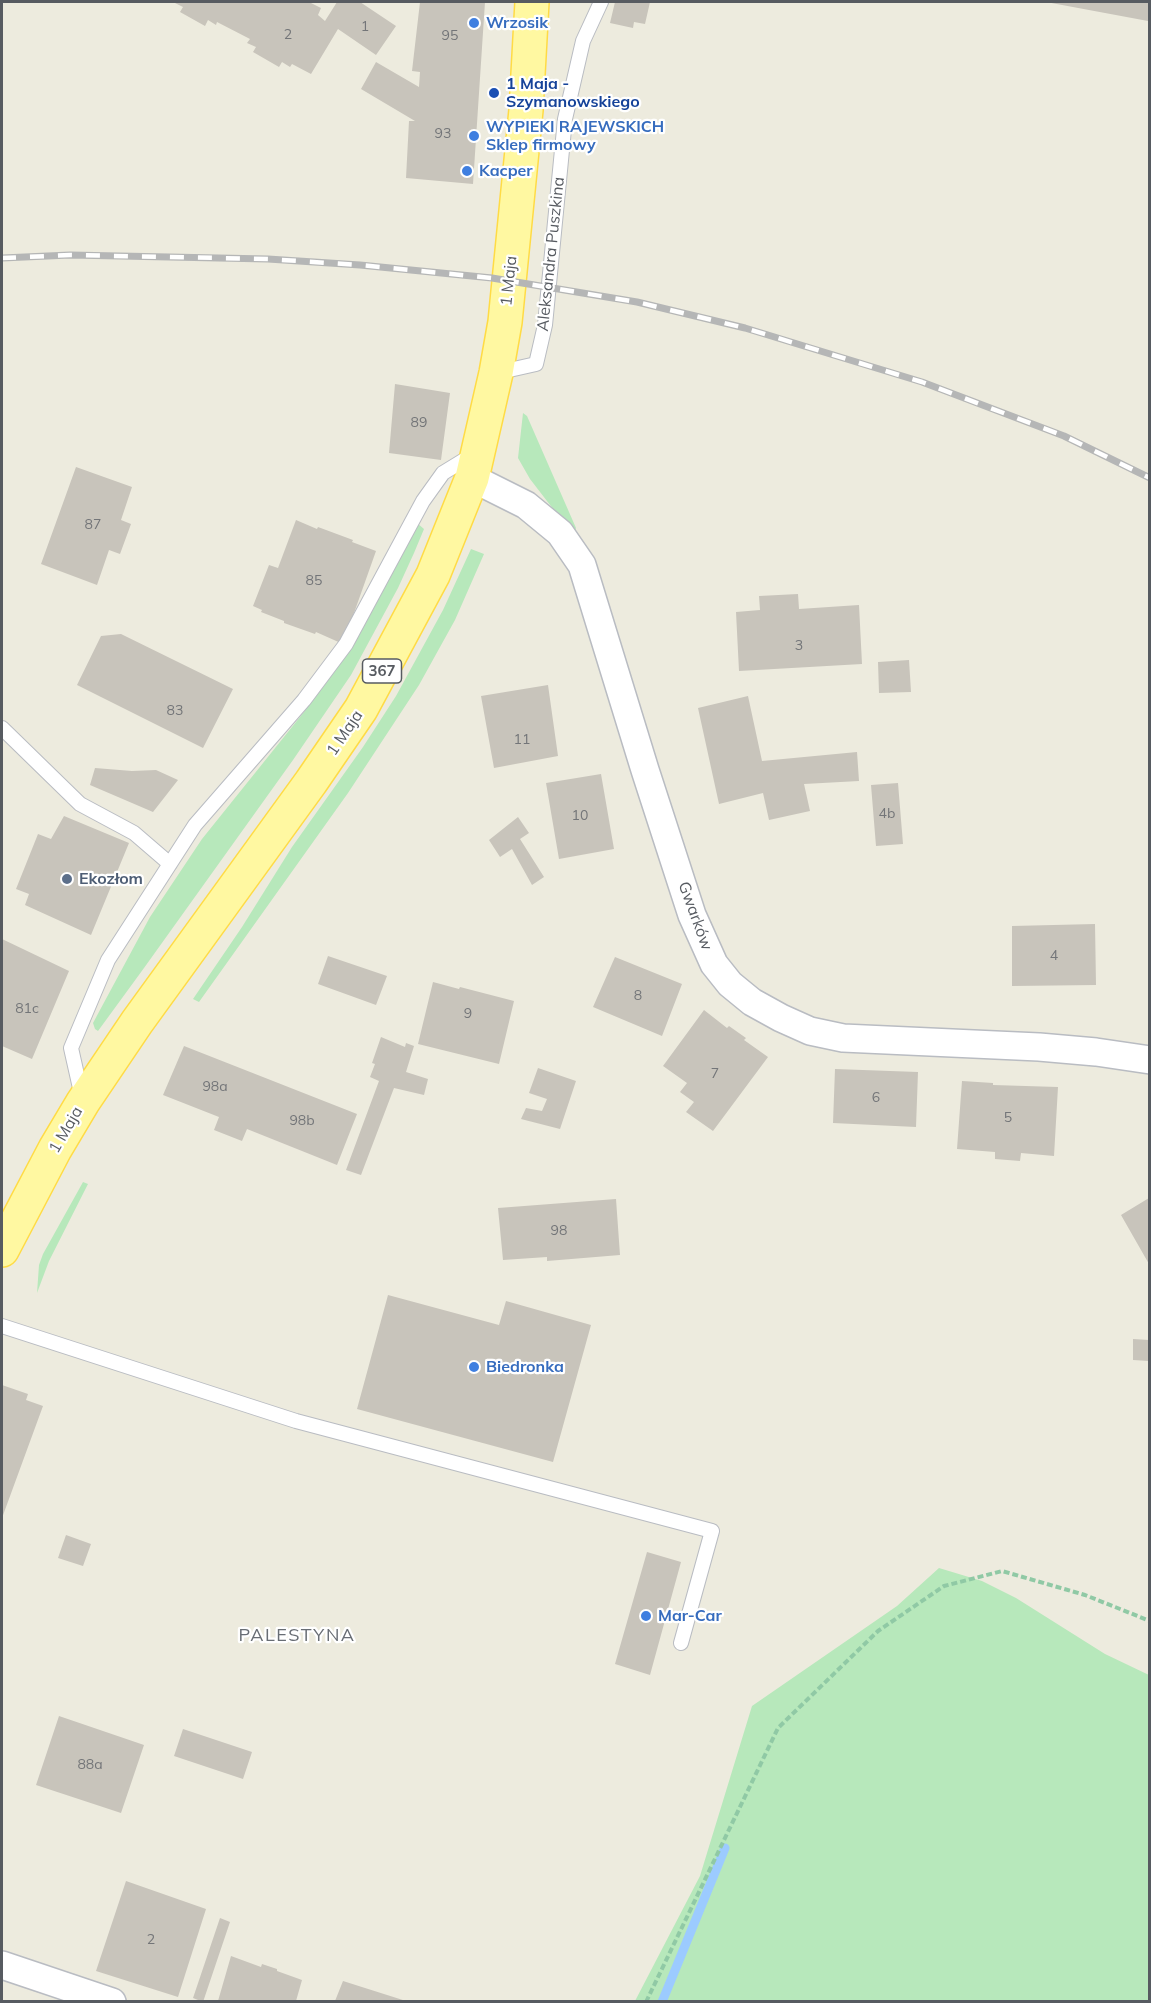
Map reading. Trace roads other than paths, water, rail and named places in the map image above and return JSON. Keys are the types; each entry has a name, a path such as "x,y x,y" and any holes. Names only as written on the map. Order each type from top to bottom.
{"main road":[{"name":"1 Maja","path":"2,1250 55,1149 83,1102 137,1022 311,782 361,709 433,575 475,465 505,322 525,121 532,2"}],"street":[{"name":"Gwarków","path":"475,465 560,533 582,565 692,915 714,964 730,984 752,1002 781,1018 810,1031 843,1038 1039,1047 1149,1060"},
{"path":"2,1965 112,2001"}],"lane":[{"name":"Aleksandra Puszkina","path":"496,373 536,364 545,325 565,119 583,41 601,2"},
{"path":"83,1102 71,1048 108,960 195,825 304,700 346,644 423,501 443,473 475,465"},
{"path":"2,728 80,804 134,833 170,864"},
{"path":"2,1326 296,1421 712,1530 681,1643"}],"waterway":[{"path":"662,2002 725,1848"}],"railway":[{"path":"2,258 70,255 268,259 360,265 492,278 637,302 745,328 922,382 1064,436 1150,478"}],"place":[{"name":"Wrzosik","path":"474,23"},
{"name":"1 Maja - Szymanowskiego","path":"494,93"},
{"name":"WYPIEKI RAJEWSKICH Sklep firmowy","path":"474,136"},
{"name":"Kacper","path":"467,171"},
{"name":"Ekozłom","path":"67,879"},
{"name":"Biedronka","path":"474,1367"},
{"name":"Mar-Car","path":"646,1616"}],"district":[{"name":"PALESTYNA","path":"297,1636"}]}
